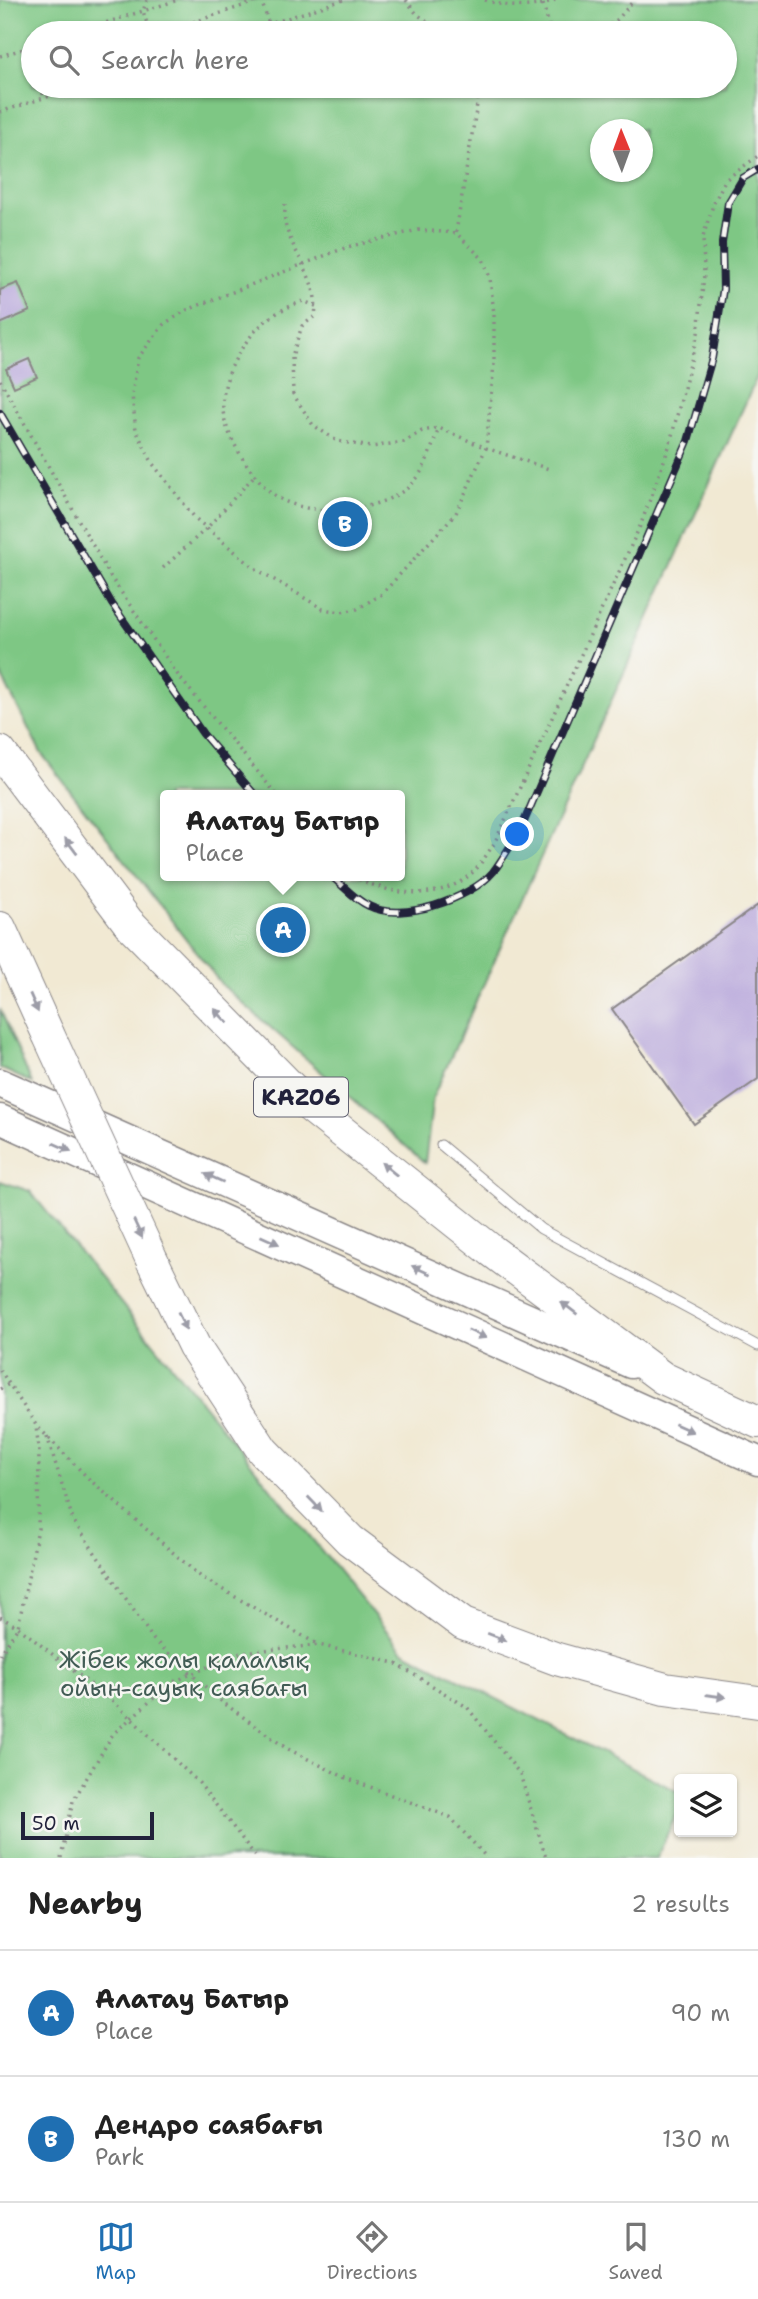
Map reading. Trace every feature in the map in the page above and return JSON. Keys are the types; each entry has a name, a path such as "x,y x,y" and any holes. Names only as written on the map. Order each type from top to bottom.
{"highway":[{"name":"KАZ06","path":"0,752 128,922 306,1103 492,1251 663,1378 758,1422"},
{"path":"0,928 194,1346 263,1451 350,1540 463,1624 557,1659 665,1689 758,1702"}],"main road":[{"name":"KАZ06","path":"0,1083 663,1378"},
{"path":"0,1119 758,1461"}],"lane":[{"path":"441,1145 541,1229 758,1346"}],"path":[{"path":"146,21 143,11 147,0"},
{"path":"111,21 178,0"},
{"path":"197,21 261,0 268,21"},
{"path":"278,21 343,0"},
{"path":"406,0 426,21"},
{"path":"485,0 512,7 555,0"},
{"path":"615,21 634,0"},
{"path":"543,4 548,21"},
{"path":"0,56 21,49"},
{"path":"0,112 45,98"},
{"path":"456,233 478,98"},
{"path":"363,881 393,891 423,894 453,885 474,871 494,844 640,524 669,447 698,333 704,275 704,237 713,205 725,180 758,156"},
{"path":"285,204 285,226 304,264 316,306 315,316 302,326 292,356 293,394 313,425 337,441 371,447 404,442 422,431 439,428 486,448 549,469"},
{"path":"418,230 456,233 483,258 490,278 495,314 495,364 486,448 456,513 382,594 357,609 341,612 323,609 253,567 195,518 153,464 136,430 132,395 138,358 163,324 187,310 347,247 418,230"},
{"path":"316,306 303,301 273,315 244,342 227,378 223,410 235,447 254,476 280,498 308,508 351,510 384,502 412,484 430,453 439,428"},
{"path":"0,380 110,576 180,678 273,790"},
{"path":"163,568 207,528 254,476"},
{"path":"0,1370 36,1425 90,1480 201,1577 319,1645 395,1662 467,1707 520,1774 546,1858"},
{"path":"0,1389 9,1384"},
{"path":"0,1655 18,1627 38,1529 39,1449 36,1425"},
{"path":"47,1436 74,1520 153,1639 220,1702 286,1748 346,1778 450,1817 487,1858"},
{"path":"0,1617 18,1627 131,1718 198,1783 257,1858"},
{"path":"61,1858 73,1801 113,1734 171,1683 242,1652 319,1645"}],"green space":[{"path":"0,0 758,0 758,375 433,1097 425,1163 222,985 41,753 0,673"},
{"path":"0,1009 32,1083 0,1068"},
{"name":"Жібек жолы қалалық ойын-сауық саябағы","path":"0,1181 30,1191 403,1651 674,1789 674,1819 657,1858 0,1858"}],"building":[{"path":"18,283 30,311 0,324 0,290"},
{"path":"29,359 37,377 14,387 6,369"},
{"path":"758,905 758,1079 694,1124 612,1009"}],"railway":[{"path":"337,881 364,903 383,911 399,912 435,906 469,891 482,882 497,867 520,831 688,441 712,358 723,289 722,243 728,203 743,178 758,169"},
{"path":"0,413 112,604 203,734 251,790"}],"place":[{"name":"Дендро саябағы","path":"345,524"},
{"name":"Алатау Батыр","path":"283,930"}]}
